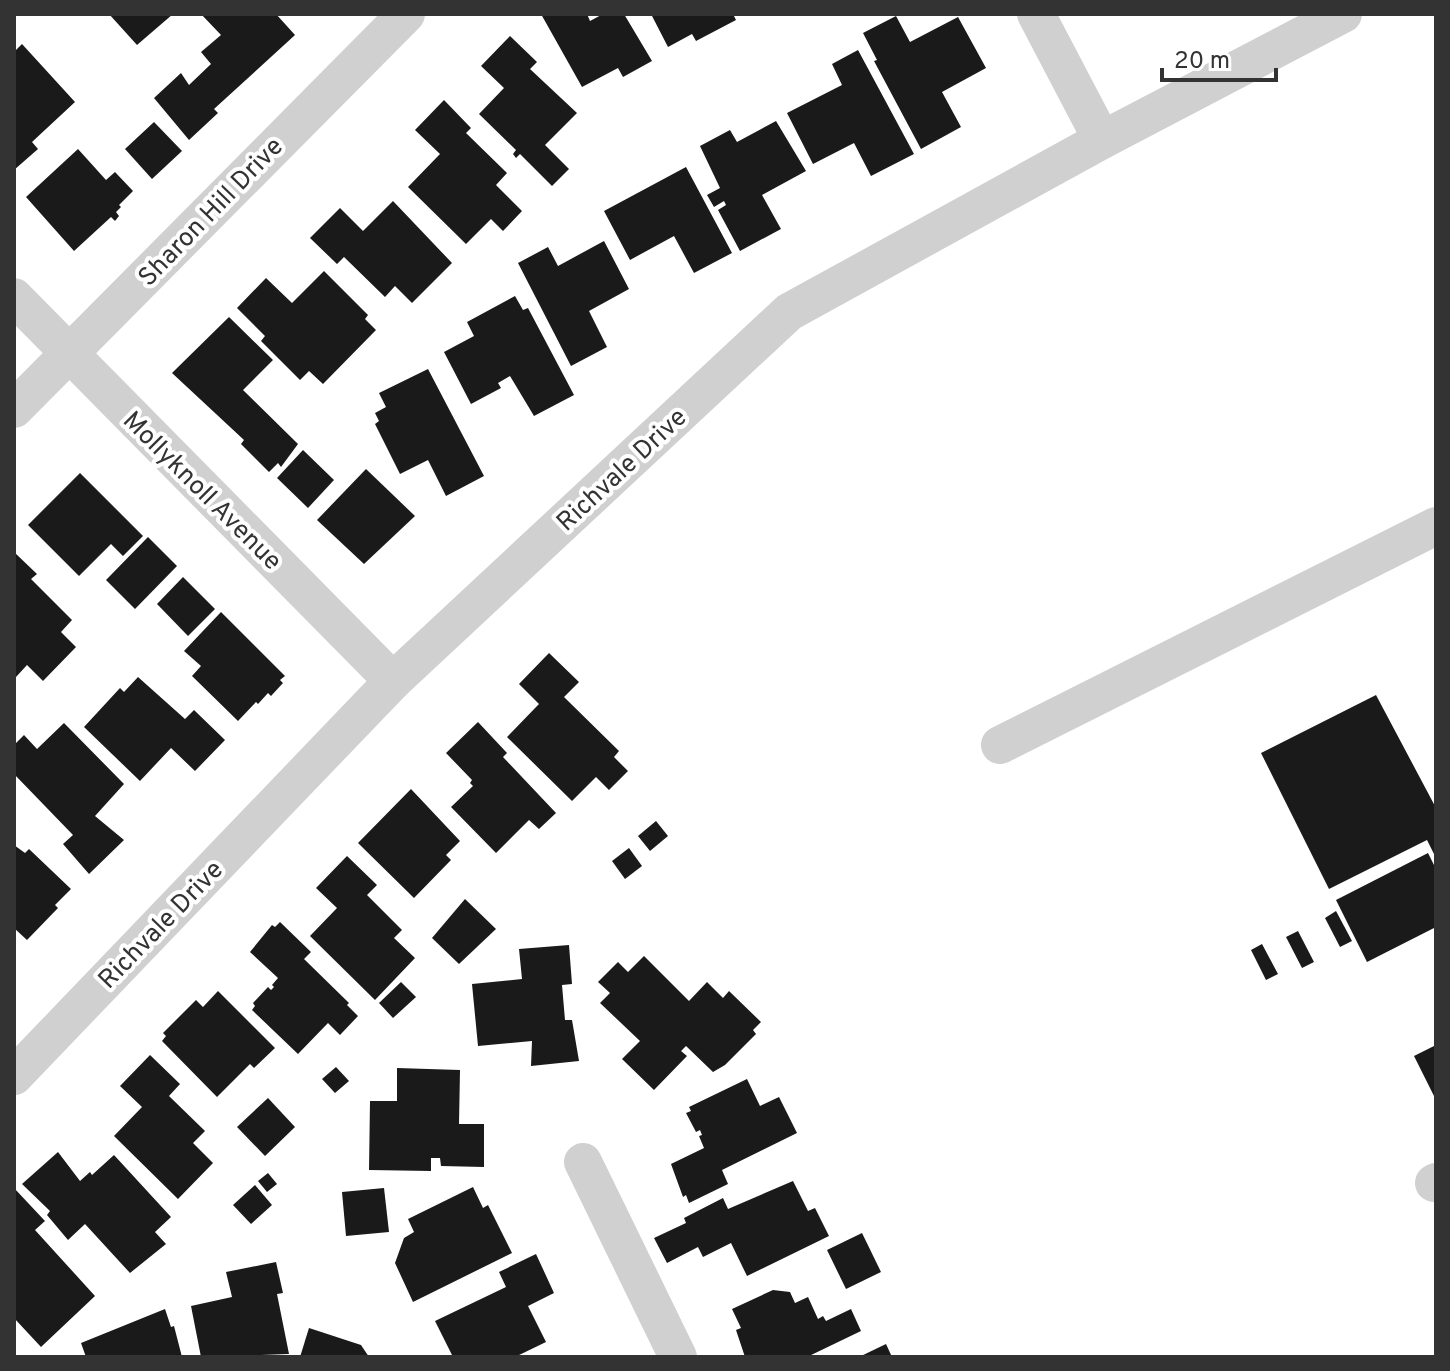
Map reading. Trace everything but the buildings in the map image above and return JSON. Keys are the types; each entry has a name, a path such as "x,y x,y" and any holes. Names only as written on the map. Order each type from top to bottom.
{"street":[{"path":"1036,14 1102,140"},
{"name":"Richvale Drive","path":"14,1076 393,681 789,312 1102,140 1343,14"},
{"name":"Sharon Hill Drive","path":"14,409 70,355 396,17"},
{"name":"Mollyknoll Avenue","path":"14,297 393,681"},
{"path":"1000,745 1436,526"},
{"path":"583,1162 678,1357"}]}
